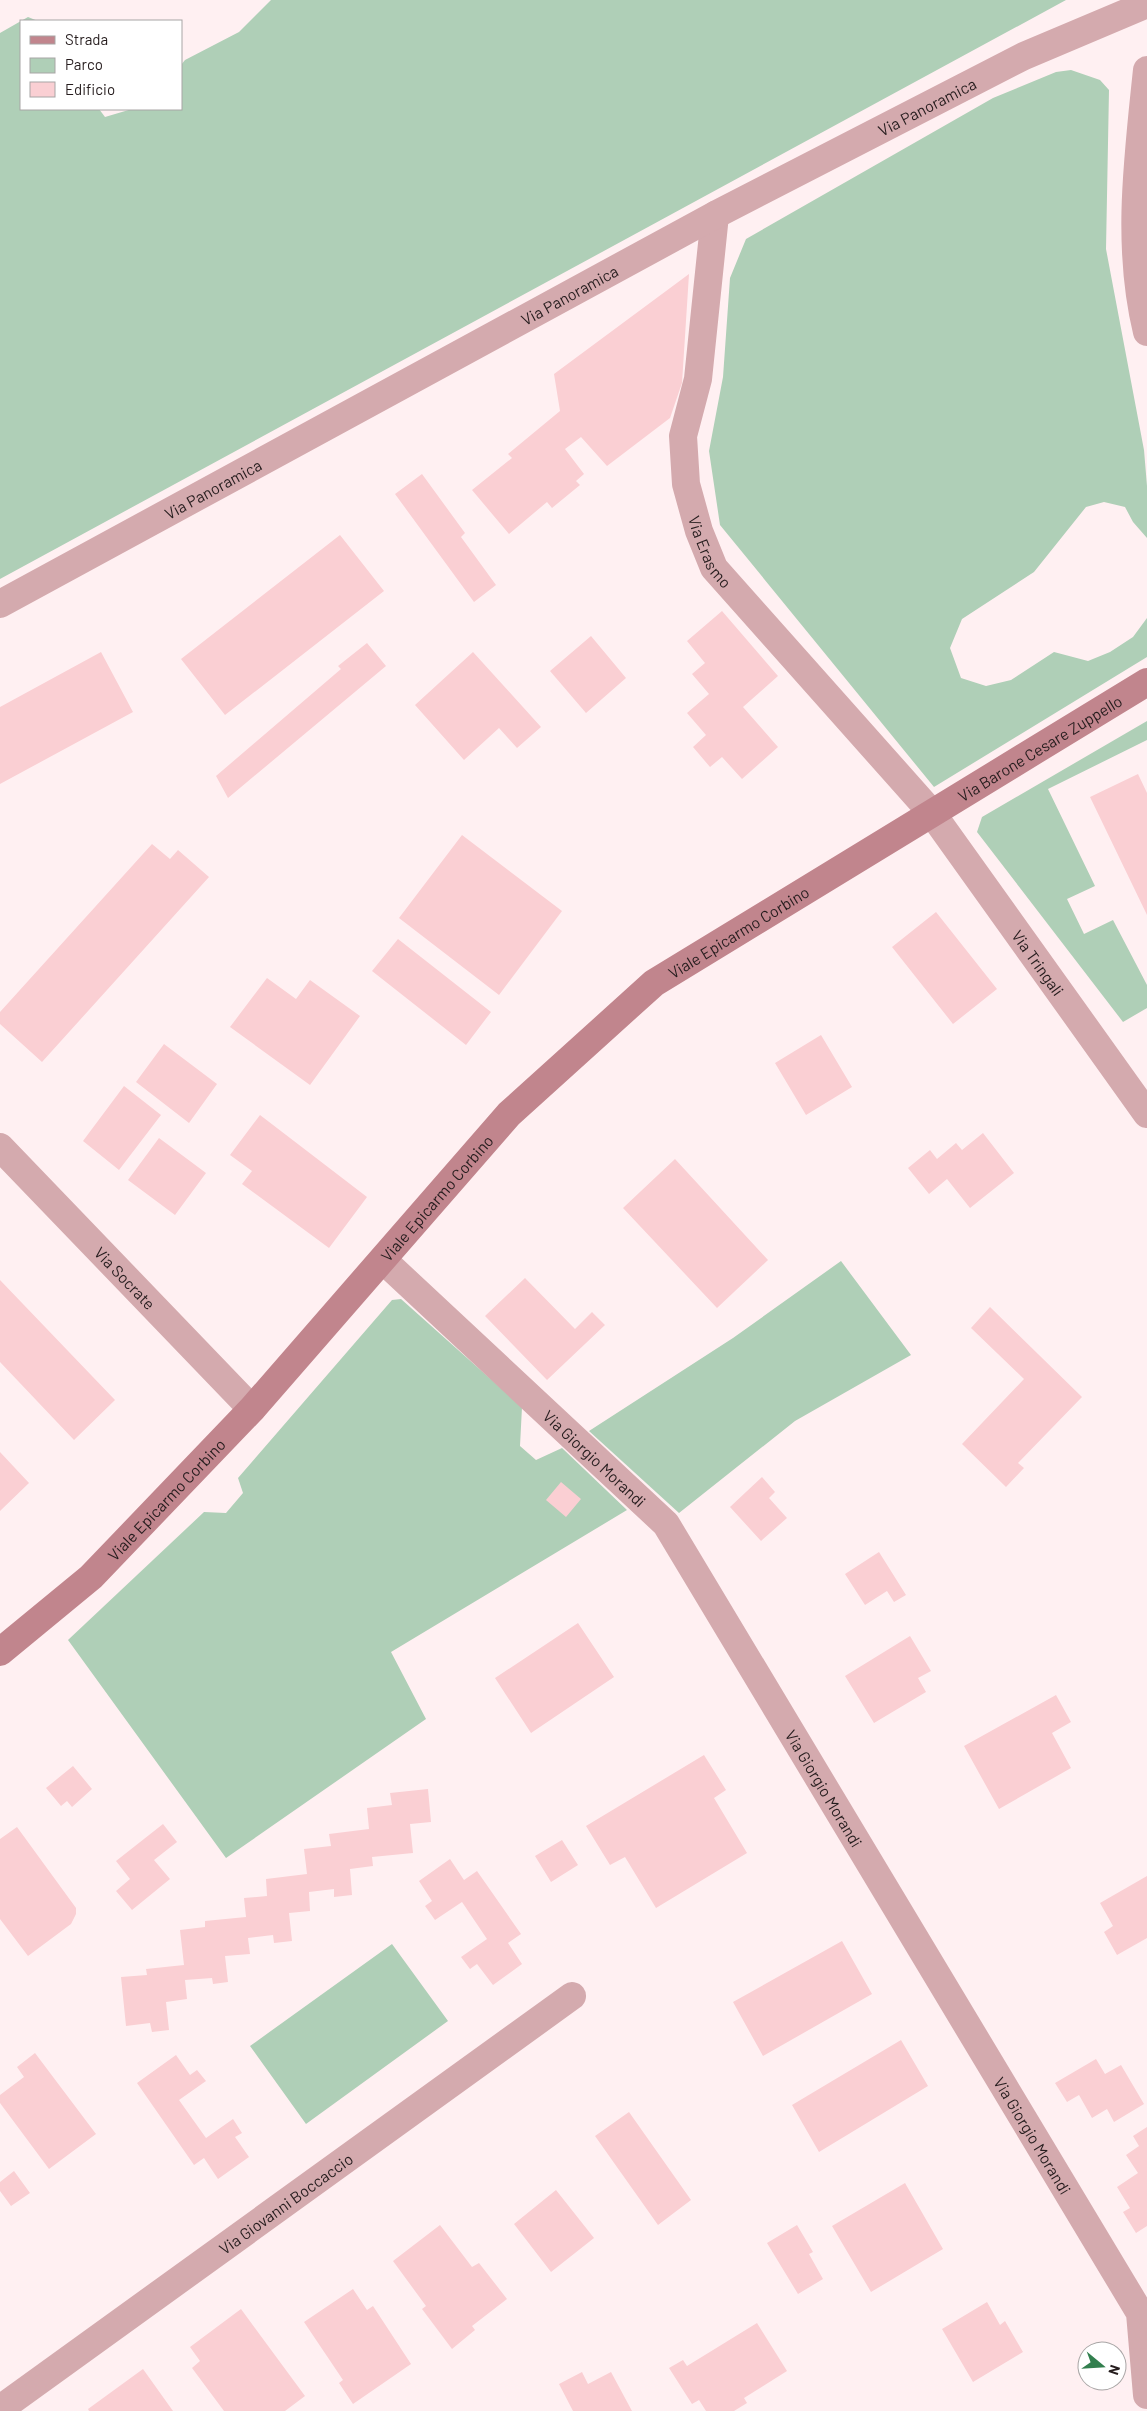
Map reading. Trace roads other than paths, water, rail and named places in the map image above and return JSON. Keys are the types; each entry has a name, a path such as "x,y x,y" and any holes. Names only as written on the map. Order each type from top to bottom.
{"main road":[{"name":"Via Barone Cesare Zuppello","path":"931,812 1147,682"},
{"name":"Viale Epicarmo Corbino","path":"0,1652 91,1577 252,1409 509,1114 654,983 931,812"}],"street":[{"name":"Via Panoramica","path":"0,604 715,215 1024,56 1147,4"},
{"path":"1147,70 1138,155 1134,240 1139,299 1147,332"},
{"name":"Via Erasmo","path":"715,215 698,379 683,436 686,484 699,531 714,568 931,812"},
{"name":"Via Tringali","path":"931,812 1147,1114"},
{"name":"Via Socrate","path":"0,1147 252,1409"},
{"name":"Via Giorgio Morandi","path":"383,1260 666,1524 1140,2313 1147,2395"},
{"name":"Via Giovanni Boccaccio","path":"5,2404 572,1996"}]}
